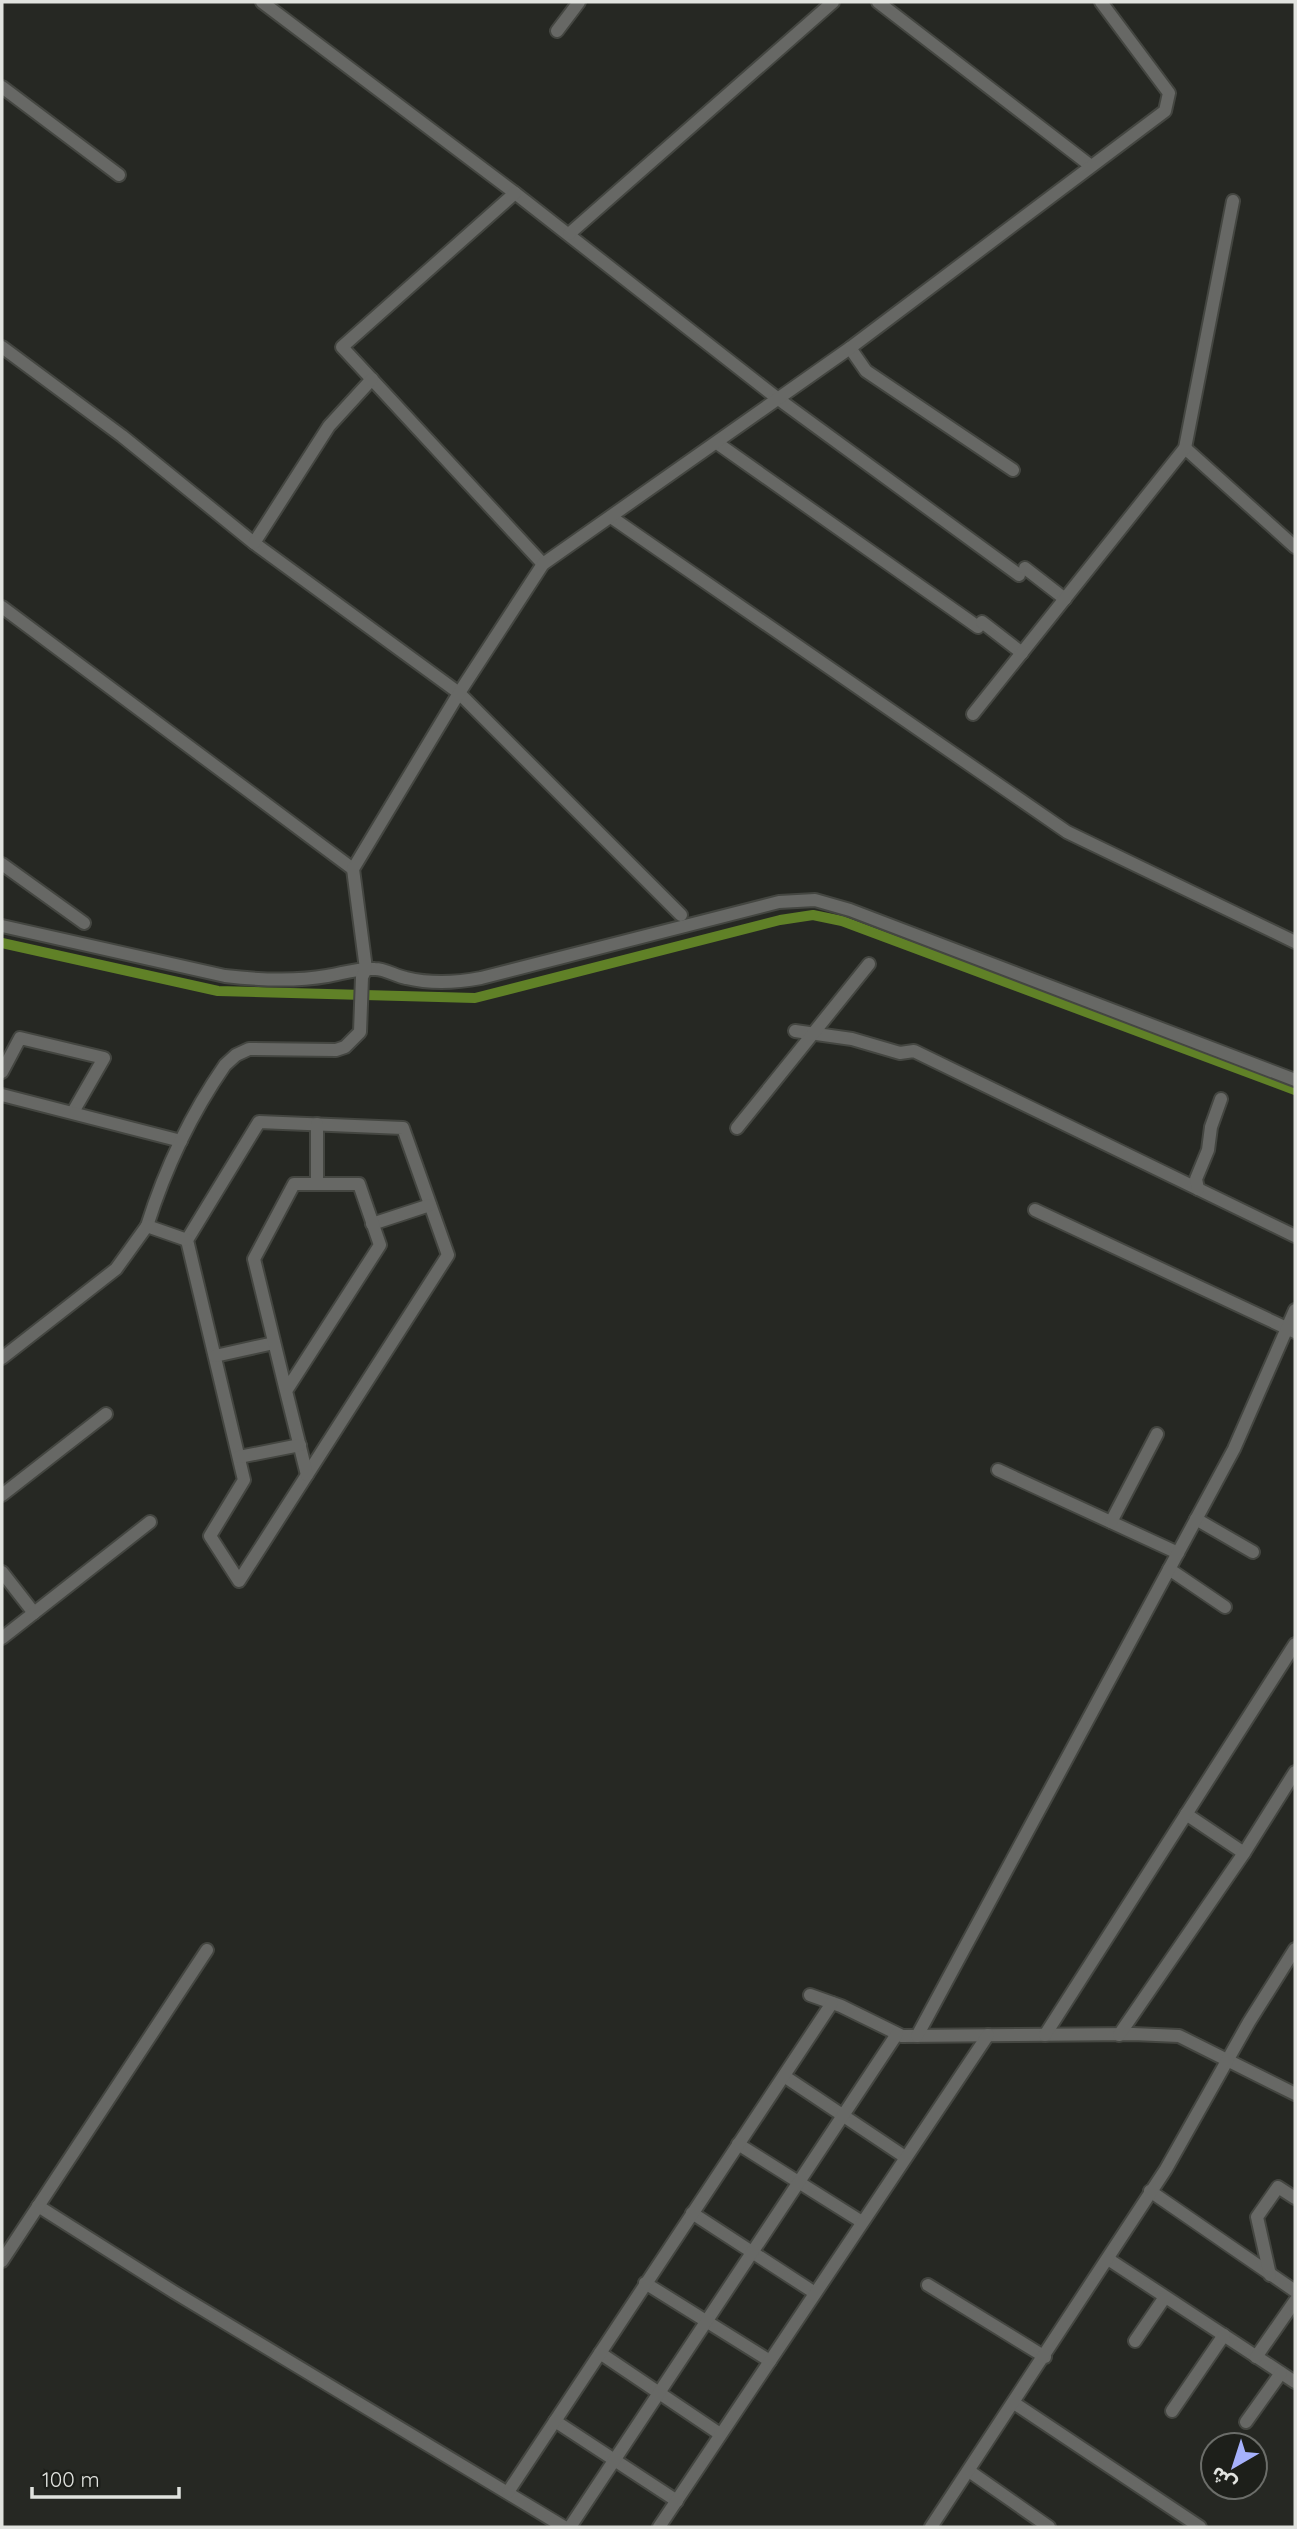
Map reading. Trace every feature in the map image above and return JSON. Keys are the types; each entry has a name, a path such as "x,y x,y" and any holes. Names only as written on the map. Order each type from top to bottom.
{"street":[{"path":"262,2 569,234 777,398 1065,599"},
{"path":"277,13 285,2"},
{"path":"557,31 579,2"},
{"path":"569,234 832,2"},
{"path":"878,2 1091,166"},
{"path":"2,1358 116,1269 147,1226 181,1141 217,1076 236,1055 249,1049 264,1048 336,1050 354,1041 359,1032 364,973 353,869 459,693 543,564 849,348 1165,111 1170,93 1101,2"},
{"path":"2,87 119,175"},
{"path":"515,193 342,347 543,564"},
{"path":"973,714 1185,448 1233,201"},
{"path":"2,347 121,436 254,543 459,693 681,915"},
{"path":"849,348 866,371 1013,470"},
{"path":"254,543 329,426 372,379"},
{"path":"717,443 1022,653"},
{"path":"1185,448 1295,547"},
{"path":"611,517 1046,820 1295,942"},
{"path":"2,607 353,869"},
{"path":"2,864 85,923"},
{"path":"2,926 174,966 251,979 298,979 328,976 353,969 364,973 377,969 422,981 461,982 779,902 815,900 850,910 1295,1080"},
{"path":"737,1128 869,964"},
{"path":"795,1031 852,1039 900,1053 914,1051 1295,1236"},
{"path":"2,1072 20,1038 104,1058 73,1112"},
{"path":"2,1095 181,1141"},
{"path":"1198,1189 1196,1179 1208,1150 1210,1127 1222,1099"},
{"path":"259,1122 403,1128 430,1205 448,1255 239,1581 210,1535 244,1480 187,1240 259,1122"},
{"path":"317,1125 317,1184"},
{"path":"286,1391 380,1245 359,1184 294,1184 254,1259 286,1391 307,1475"},
{"path":"372,1224 430,1205"},
{"path":"1035,1210 1291,1330"},
{"path":"147,1226 187,1240"},
{"path":"917,2036 1234,1449 1291,1330 1295,1310"},
{"path":"215,1356 275,1343"},
{"path":"2,1495 106,1414"},
{"path":"1111,1522 1157,1434"},
{"path":"239,1457 300,1445"},
{"path":"998,1470 1178,1553"},
{"path":"1196,1519 1252,1552"},
{"path":"2,1638 150,1522"},
{"path":"1169,1569 1225,1607"},
{"path":"2,1572 34,1613"},
{"path":"1045,2035 1295,1644"},
{"path":"1119,2035 1244,1853 1295,1772"},
{"path":"1185,1814 1244,1853"},
{"path":"931,2527 1108,2259 1295,1949"},
{"path":"2,2261 207,1950"},
{"path":"810,1995 902,2036 1179,2036 1295,2094"},
{"path":"508,2492 832,2003"},
{"path":"569,2527 897,2034"},
{"path":"659,2527 988,2035"},
{"path":"784,2076 905,2157"},
{"path":"738,2144 862,2222"},
{"path":"1270,2275 1257,2217 1278,2188 1295,2198"},
{"path":"1150,2191 1295,2291"},
{"path":"38,2206 174,2292 564,2527"},
{"path":"692,2213 815,2292"},
{"path":"1108,2259 1295,2382"},
{"path":"645,2283 769,2361"},
{"path":"928,2285 1045,2357"},
{"path":"1135,2342 1165,2297"},
{"path":"1256,2357 1295,2301"},
{"path":"1172,2411 1224,2335"},
{"path":"600,2353 720,2434"},
{"path":"1246,2422 1280,2373"},
{"path":"1014,2403 1200,2527"},
{"path":"555,2421 677,2501"},
{"path":"969,2471 1049,2527"}],"waterway":[{"path":"2,943 218,991 475,998 780,920 813,915 842,921 1295,1090"}]}
